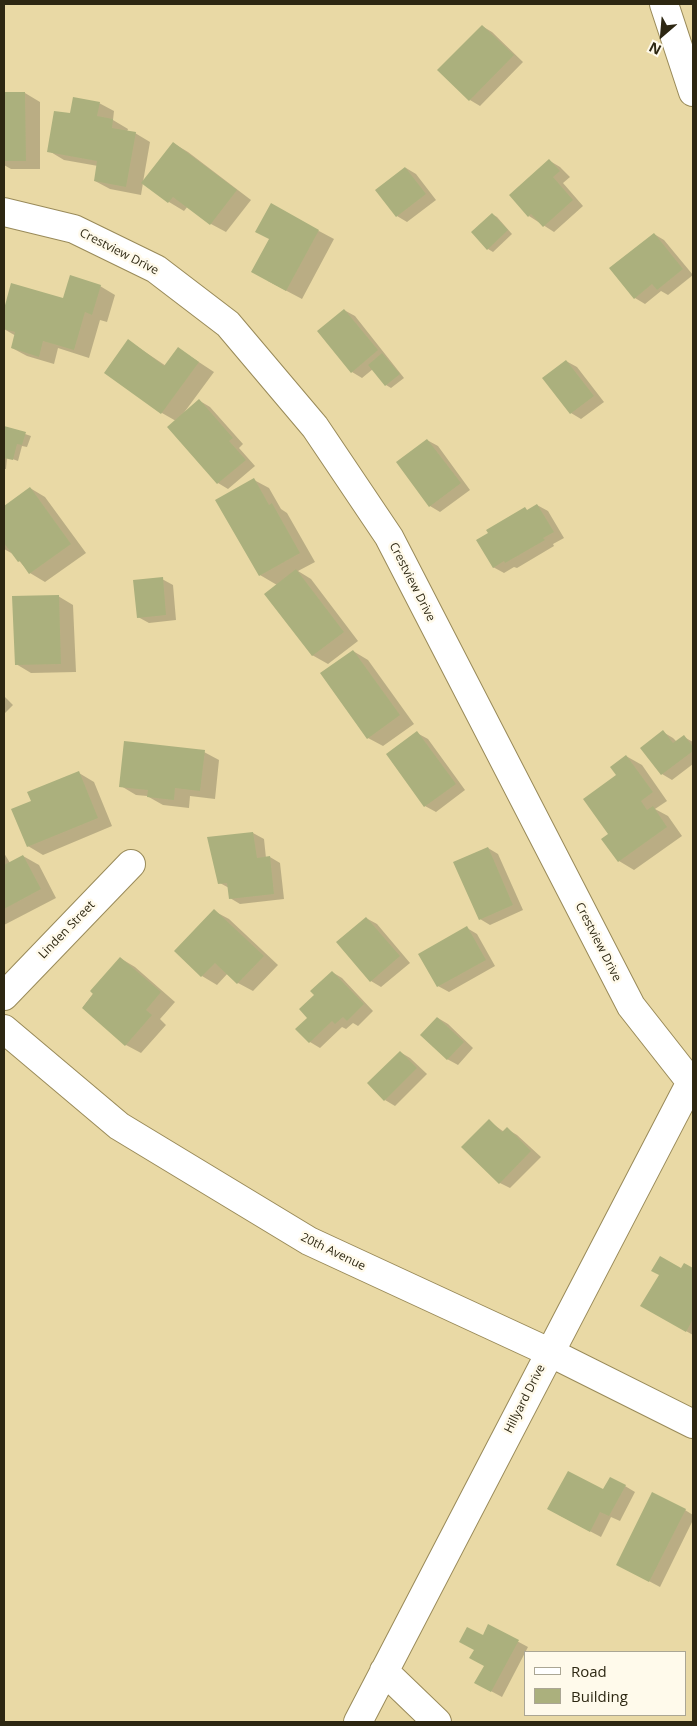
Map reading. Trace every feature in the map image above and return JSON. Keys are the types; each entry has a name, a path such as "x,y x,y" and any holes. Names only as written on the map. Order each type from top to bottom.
{"street":[{"path":"664,4 693,92"},
{"name":"Crestview Drive","path":"4,212 74,229 156,269 228,324 315,427 389,537 631,1006 692,1080"},
{"name":"Linden Street","path":"4,996 130,864"},
{"name":"20th Avenue","path":"4,1029 119,1126 309,1241 549,1352 693,1424"},
{"name":"Hillyard Drive","path":"358,1722 692,1080"},
{"path":"384,1672 437,1722"}],"building":[{"path":"482,25 514,55 469,101 437,70"},
{"path":"4,92 25,92 26,161 4,161"},
{"path":"73,97 100,102 97,116 113,119 112,128 136,132 126,187 94,181 97,161 47,152 54,111 70,113"},
{"path":"173,142 237,190 210,225 173,197 168,203 141,183"},
{"path":"549,159 560,171 553,177 573,200 543,227 531,214 528,217 509,195"},
{"path":"405,167 426,194 396,217 375,190"},
{"path":"271,203 319,230 286,291 251,272 269,239 255,232"},
{"path":"492,213 508,230 487,250 471,232"},
{"path":"654,233 683,269 657,290 652,284 634,299 609,268"},
{"path":"70,275 101,285 92,315 85,312 74,350 43,341 39,357 11,348 15,332 4,329 4,309 11,283 63,298"},
{"path":"344,309 378,350 351,373 317,331"},
{"path":"128,339 164,366 178,347 199,362 161,414 104,373"},
{"path":"382,353 400,374 385,386 368,365"},
{"path":"566,360 594,396 570,414 542,378"},
{"path":"199,399 233,438 229,441 246,460 217,484 167,427"},
{"path":"4,426 26,432 22,445 17,444 13,460 4,458"},
{"path":"427,439 461,483 429,507 396,462"},
{"path":"254,478 269,505 272,503 300,553 259,576 215,500"},
{"path":"30,487 71,544 29,574 4,543 4,506"},
{"path":"537,504 554,532 543,538 545,540 493,568 476,540 488,533 486,530 525,507 527,510"},
{"path":"296,569 344,632 312,656 264,594"},
{"path":"163,577 166,615 137,618 133,580"},
{"path":"59,595 61,664 15,665 12,596"},
{"path":"353,650 400,715 367,739 320,673"},
{"path":"663,730 673,743 684,735 693,747 693,751 661,775 640,748"},
{"path":"417,731 456,784 424,807 386,754"},
{"path":"124,741 205,750 200,791 175,788 174,800 147,797 148,790 119,787"},
{"path":"626,755 653,792 641,801 647,810 653,806 667,827 618,862 601,839 608,834 583,799 616,775 610,767"},
{"path":"79,771 98,818 27,847 11,809 31,801 27,792"},
{"path":"253,832 257,858 270,856 274,894 229,899 227,883 218,884 207,837"},
{"path":"488,847 513,905 479,920 453,862"},
{"path":"23,855 41,889 4,909 4,865"},
{"path":"214,909 264,956 237,984 215,963 201,977 174,951"},
{"path":"366,917 400,956 370,982 336,942"},
{"path":"467,926 486,960 437,987 418,954"},
{"path":"120,957 161,992 146,1010 152,1015 125,1046 82,1008 93,994 90,991"},
{"path":"332,971 364,1004 347,1021 343,1017 335,1024 332,1021 309,1043 295,1029 307,1018 299,1009 314,995 310,991"},
{"path":"437,1017 464,1042 447,1060 420,1035"},
{"path":"400,1051 417,1068 384,1101 367,1083"},
{"path":"489,1119 502,1132 507,1127 531,1151 499,1184 461,1147"},
{"path":"660,1256 681,1268 684,1263 693,1268 693,1319 686,1332 640,1306 659,1275 651,1271"},
{"path":"568,1471 603,1489 610,1477 626,1485 609,1516 600,1512 590,1532 547,1509"},
{"path":"652,1492 686,1509 649,1582 616,1565"},
{"path":"488,1624 519,1640 491,1692 474,1683 484,1666 469,1658 474,1650 459,1642 467,1627 483,1635"}]}
